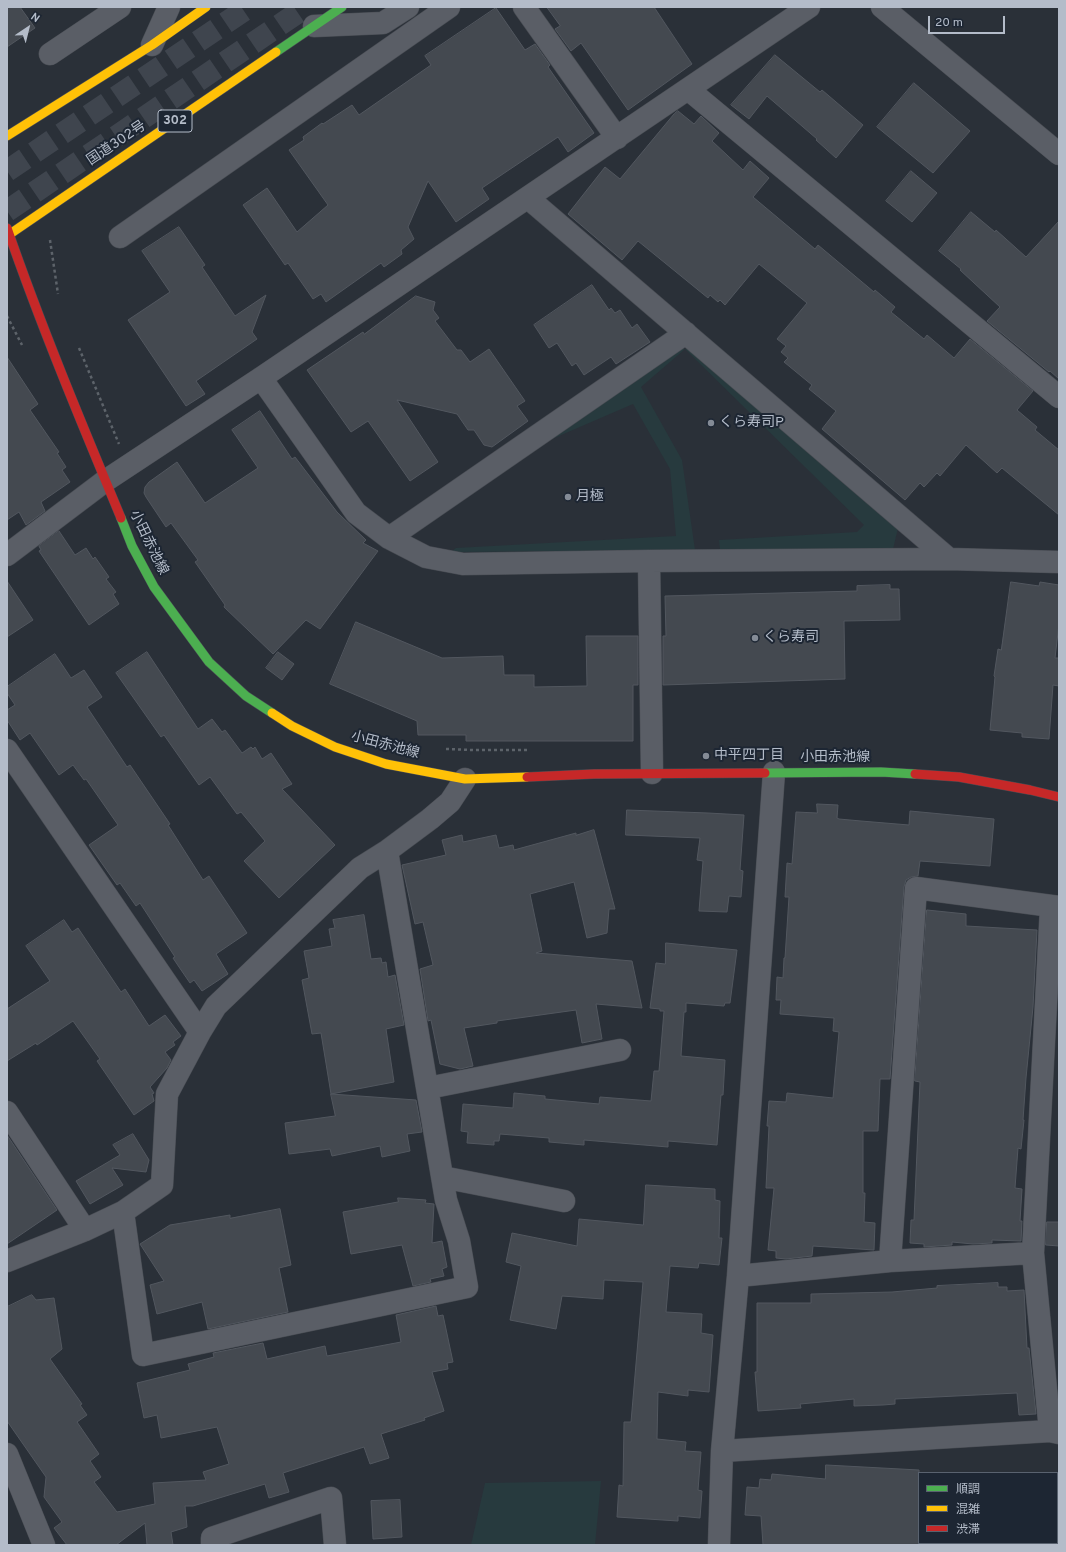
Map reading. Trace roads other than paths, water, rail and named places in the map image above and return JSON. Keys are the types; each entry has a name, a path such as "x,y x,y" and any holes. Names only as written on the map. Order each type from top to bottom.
{"main road":[{"path":"7,136 152,45 206,7"},
{"name":"国道302号","path":"8,233 342,7"},
{"name":"小田赤池線","path":"8,233 70,397 132,546 154,587 209,662 246,696 292,726 335,747 386,764 465,779 652,773 881,772 959,777 1059,796"}],"street":[{"path":"50,54 120,7"},
{"path":"152,45 169,7"},
{"path":"314,26 383,23 408,7"},
{"path":"120,237 449,7"},
{"path":"524,7 617,138"},
{"path":"7,555 105,481 261,378 689,90 809,7"},
{"path":"882,7 1059,154"},
{"path":"689,90 1059,397"},
{"path":"528,198 949,558"},
{"path":"388,538 686,333"},
{"path":"261,378 356,513 388,538 426,557 463,564 949,558 1059,562"},
{"path":"649,561 652,773"},
{"path":"7,750 200,1032"},
{"path":"719,1545 722,1451 738,1276 774,772"},
{"path":"7,1261 86,1230 122,1212 162,1186 167,1094 200,1032 216,1006 360,868 387,851 450,802 465,779"},
{"path":"122,1212 143,1355 467,1287 459,1241 446,1200 387,851"},
{"path":"722,1451 1054,1432 1033,1253 1055,907 916,888 890,1261"},
{"path":"428,1088 620,1050"},
{"path":"7,1112 86,1230"},
{"path":"442,1177 564,1201"},
{"path":"738,1276 890,1261 1033,1253"},
{"path":"7,1454 44,1545"},
{"path":"212,1545 212,1538 332,1498 335,1545"}],"tunnel":[{"path":"7,171 249,7"},
{"path":"7,211 306,7"}],"place":[{"name":"くら寿司P","path":"711,423"},
{"name":"月極","path":"568,497"},
{"name":"くら寿司","path":"755,638"},
{"name":"中平四丁目","path":"706,756"}]}
